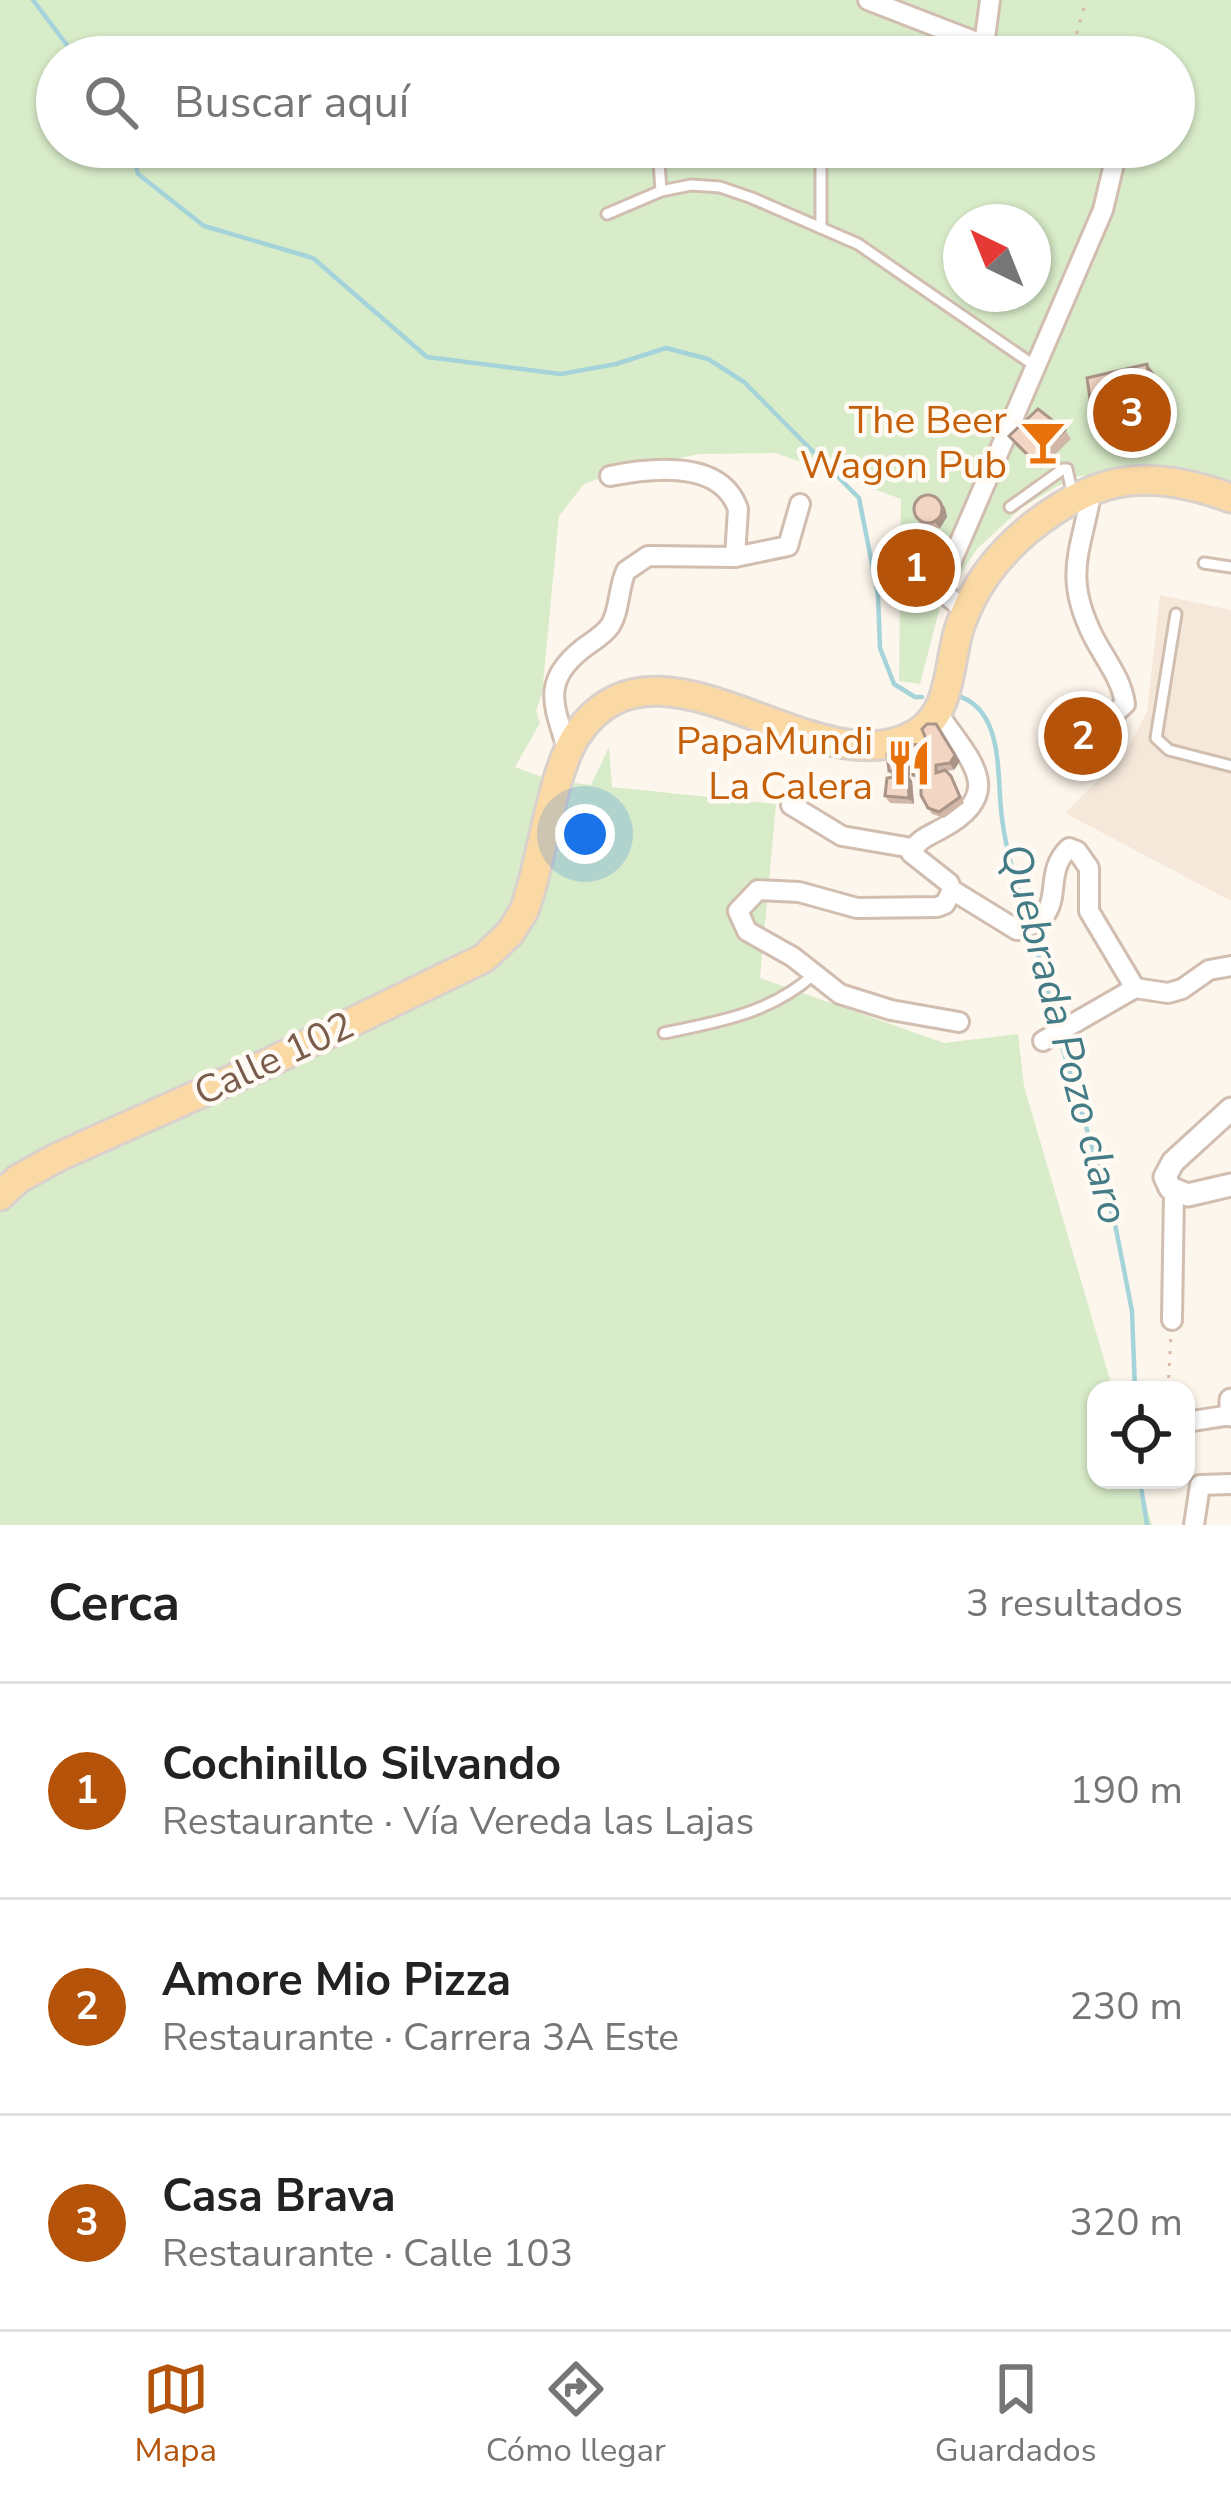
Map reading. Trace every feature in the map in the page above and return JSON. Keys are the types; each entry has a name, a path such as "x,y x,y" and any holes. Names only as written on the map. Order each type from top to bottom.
{"main road":[{"path":"568,752 583,728 604,709 636,695 693,694 817,739 864,746 909,737 937,712 966,611 992,565 1038,522 1083,493 1155,479 1190,484 1231,498"},
{"name":"Calle 102","path":"0,1196 18,1179 58,1156 459,974 500,945 528,900 568,752"}],"street":[{"path":"868,0 961,36"},
{"path":"985,36 990,0"},
{"path":"966,611 946,595 944,579 1103,210 1113,168"},
{"path":"610,476 644,469 676,470 707,477 721,486 737,502 736,557"},
{"path":"1077,747 1125,704 1091,632 1074,578 1083,493"},
{"path":"568,752 551,698 554,685 561,670 613,623 626,571 648,556 736,557 788,546 800,504"},
{"path":"791,805 842,836 912,848 967,813 980,791 974,766 937,712"},
{"path":"912,848 914,857 944,878 952,890 1008,927 1028,927 1048,914 1059,860 1069,848 1077,851 1089,868 1087,900 1094,923 1135,988"},
{"path":"952,890 945,904 927,908 857,908 779,889 758,890 738,911 742,926 755,938 793,957 840,994 959,1022"},
{"path":"1054,1036 1135,988 1182,989 1209,970 1231,966"},
{"path":"1172,1320 1174,1192 1166,1177 1173,1162 1231,1109"},
{"path":"1174,1192 1188,1195 1231,1185"},
{"path":"1195,1421 1231,1415 1231,1400"},
{"path":"1194,1525 1200,1485 1231,1484"}],"lane":[{"path":"659,168 661,191"},
{"path":"821,168 821,228"},
{"path":"607,214 661,191 691,185 719,187 858,244 1036,366"},
{"path":"1010,507 1063,469 1083,493"},
{"path":"1204,563 1231,567"},
{"path":"1176,614 1156,738 1168,750 1231,766"},
{"path":"664,1033 753,1011 781,1000 813,975"}],"path":[{"path":"1076,36 1086,0"},
{"path":"1169,1381 1172,1320"}],"shaded area":[{"path":"1160,595 1231,610 1231,901 1065,813 1126,752 1147,712"}],"green space":[{"path":"0,0 1231,0 1231,488 1125,471 1073,477 1021,508 977,549 941,603 920,684 899,681 901,499 776,453 699,454 621,470 584,484 559,516 542,694 536,711 540,723 515,767 550,780 591,785 609,747 612,787 776,804 760,978 944,1043 1018,1034 1024,1086 1110,1381 1087,1381 1087,1489 1142,1489 1152,1525 0,1525"}],"building":[{"path":"1147,364 1151,414 1094,427 1087,378"},
{"name":"The Beer Wagon Pub","path":"1038,409 1065,430 1033,460 1009,436"},
{"path":"928,495 938,499 942,509 938,519 928,523 918,519 914,509 918,499"},
{"path":"936,724 955,755 950,763 936,765 936,773 945,770 951,776 960,797 939,812 928,808 921,795 921,783 928,776 913,775 911,745 928,744 922,729"},
{"path":"905,749 906,770 889,771 887,754"},
{"path":"908,775 909,798 885,796 887,778"}],"waterway":[{"name":"Quebrada Pozo claro","path":"33,0 60,36"},
{"name":"Quebrada Pozo claro","path":"136,168 204,226 313,258 427,357 561,374 666,348 708,359 744,382 859,498 878,595 880,648 894,684 922,697"},
{"name":"Quebrada Pozo claro","path":"955,695 971,702 991,729 1006,843 1028,918"},
{"name":"Quebrada Pozo claro","path":"1031,929 1058,1028"},
{"name":"Quebrada Pozo claro","path":"1060,1039 1115,1224 1132,1311 1135,1381"},
{"name":"Quebrada Pozo claro","path":"1141,1489 1147,1525"}],"place":[{"name":"Casa Brava","path":"1132,413"},
{"name":"The Beer Wagon Pub","path":"1043,442"},
{"name":"Cochinillo Silvando","path":"916,568"},
{"name":"Amore Mio Pizza","path":"1083,736"},
{"name":"PapaMundi La Calera","path":"909,763"}]}
